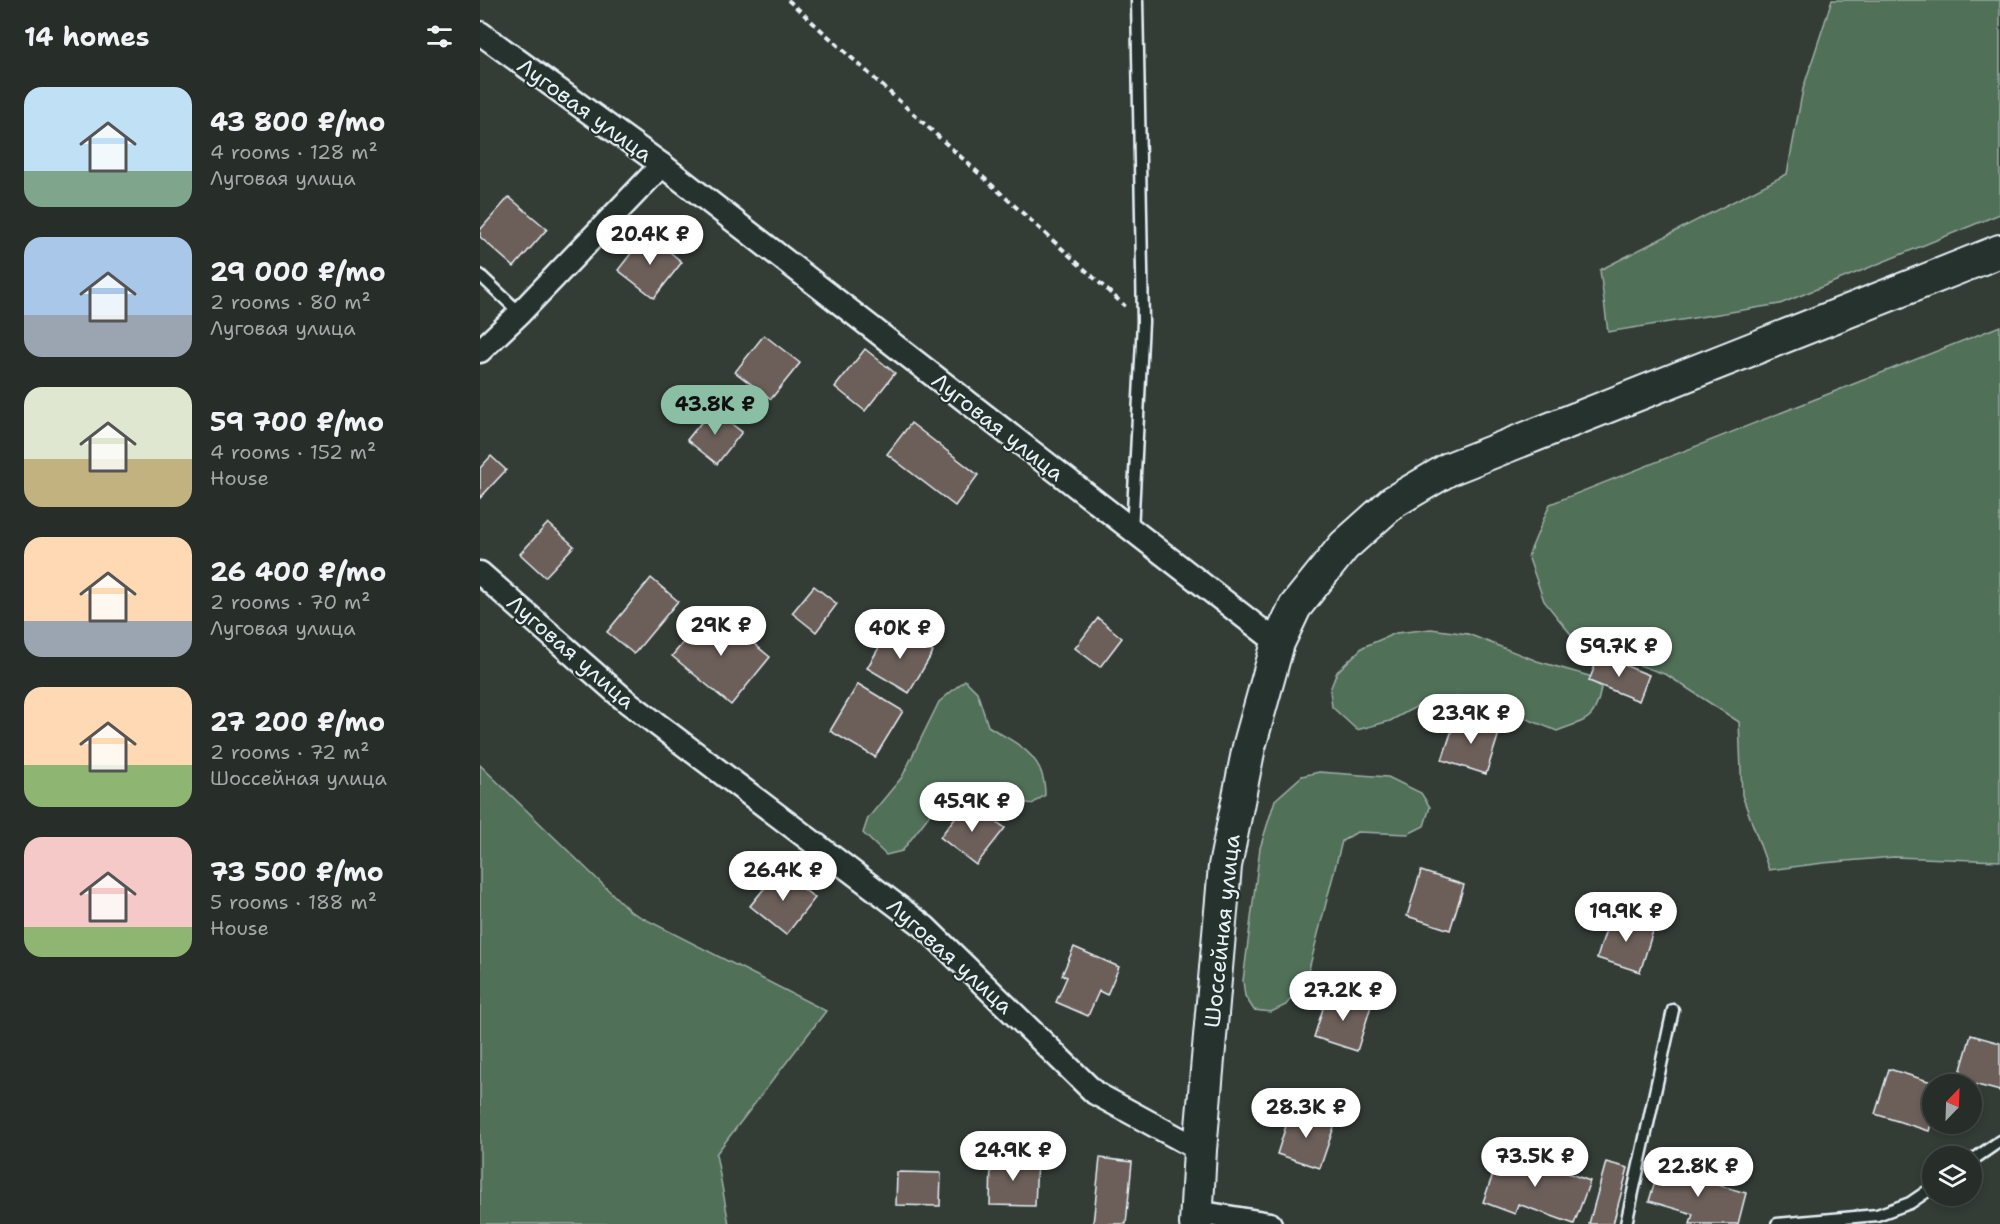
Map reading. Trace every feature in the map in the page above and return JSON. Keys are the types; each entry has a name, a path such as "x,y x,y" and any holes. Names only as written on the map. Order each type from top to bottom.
{"street":[{"name":"Луговая улица","path":"481,37 662,165 1278,643"},
{"name":"Луговая улица","path":"480,351 520,313 662,165"},
{"name":"Шоссейная улица","path":"1196,1218 1226,866 1249,747 1278,643 1295,608 1344,546 1393,502 1449,469 2000,250"},
{"name":"Луговая улица","path":"480,573 625,700 925,927 1095,1092 1200,1150"},
{"path":"1196,1218 1270,1224"}],"lane":[{"path":"1132,530 1143,322 1137,0"},
{"path":"480,275 520,313"},
{"path":"1626,1224 1673,1010"},
{"path":"1982,1153 2000,1141"},
{"path":"1777,1224 1877,1215 1910,1203 1922,1195"}],"path":[{"path":"788,0 1143,322"}],"green space":[{"path":"1832,0 2000,0 2000,214 1780,304 1608,332 1600,270 1787,174 1803,89"},
{"path":"2000,326 2000,861 1894,857 1769,870 1742,795 1739,722 1667,675 1578,643 1544,601 1528,556 1550,504"},
{"path":"1431,629 1468,634 1537,661 1589,676 1601,688 1596,707 1588,718 1557,731 1477,699 1458,697 1423,703 1390,721 1357,730 1332,707 1330,690 1337,672 1363,647 1396,633"},
{"path":"965,680 977,692 988,726 1019,745 1035,760 1044,781 1045,795 1032,804 965,789 934,809 902,851 886,855 863,833 868,818 902,777 939,702"},
{"path":"480,765 631,912 826,1011 716,1154 729,1224 480,1224"},
{"path":"1319,772 1388,777 1421,793 1430,807 1424,826 1408,834 1357,832 1342,841 1307,977 1286,1005 1271,1012 1254,1010 1245,996 1243,981 1260,848 1275,800 1302,776"}],"building":[{"path":"509,197 547,229 514,267 480,237 480,230"},
{"path":"647,233 682,262 654,298 618,270"},
{"path":"764,335 800,363 771,399 735,372"},
{"path":"865,349 895,373 865,411 835,387"},
{"path":"712,409 742,432 717,464 687,440"},
{"path":"911,423 978,475 955,506 887,454"},
{"path":"491,456 506,470 480,498 480,468"},
{"path":"548,523 574,546 545,577 520,554"},
{"path":"651,578 678,601 634,654 607,632"},
{"path":"814,586 837,604 816,632 792,613"},
{"path":"711,609 770,657 731,705 672,656"},
{"path":"1098,618 1122,638 1100,667 1075,648"},
{"path":"891,627 933,652 909,693 867,668"},
{"path":"1599,655 1649,675 1639,701 1589,681"},
{"path":"858,684 903,711 875,757 830,731"},
{"path":"1457,715 1500,730 1486,774 1442,760"},
{"path":"968,801 1005,828 976,865 940,837"},
{"path":"779,870 815,898 786,935 750,906"},
{"path":"1421,871 1464,885 1450,930 1407,916"},
{"path":"1611,914 1654,928 1640,972 1597,958"},
{"path":"1074,947 1119,967 1107,995 1099,991 1088,1016 1056,1002 1067,977 1062,975"},
{"path":"1328,993 1371,1006 1357,1051 1314,1037"},
{"path":"1971,1035 2000,1043 2000,1091 1982,1086 1982,1074 1960,1074"},
{"path":"1889,1069 1922,1079 1922,1129 1875,1114"},
{"path":"1291,1110 1335,1124 1320,1168 1277,1154"},
{"path":"1502,1149 1590,1181 1574,1224 1518,1204 1515,1214 1483,1202"},
{"path":"1100,1158 1132,1162 1126,1224 1093,1224"},
{"path":"991,1159 1037,1160 1035,1206 990,1205"},
{"path":"1606,1162 1628,1168 1613,1224 1589,1224"},
{"path":"1659,1168 1746,1193 1738,1224 1690,1224 1693,1214 1649,1201"},
{"path":"897,1172 941,1173 940,1206 896,1205"}]}
